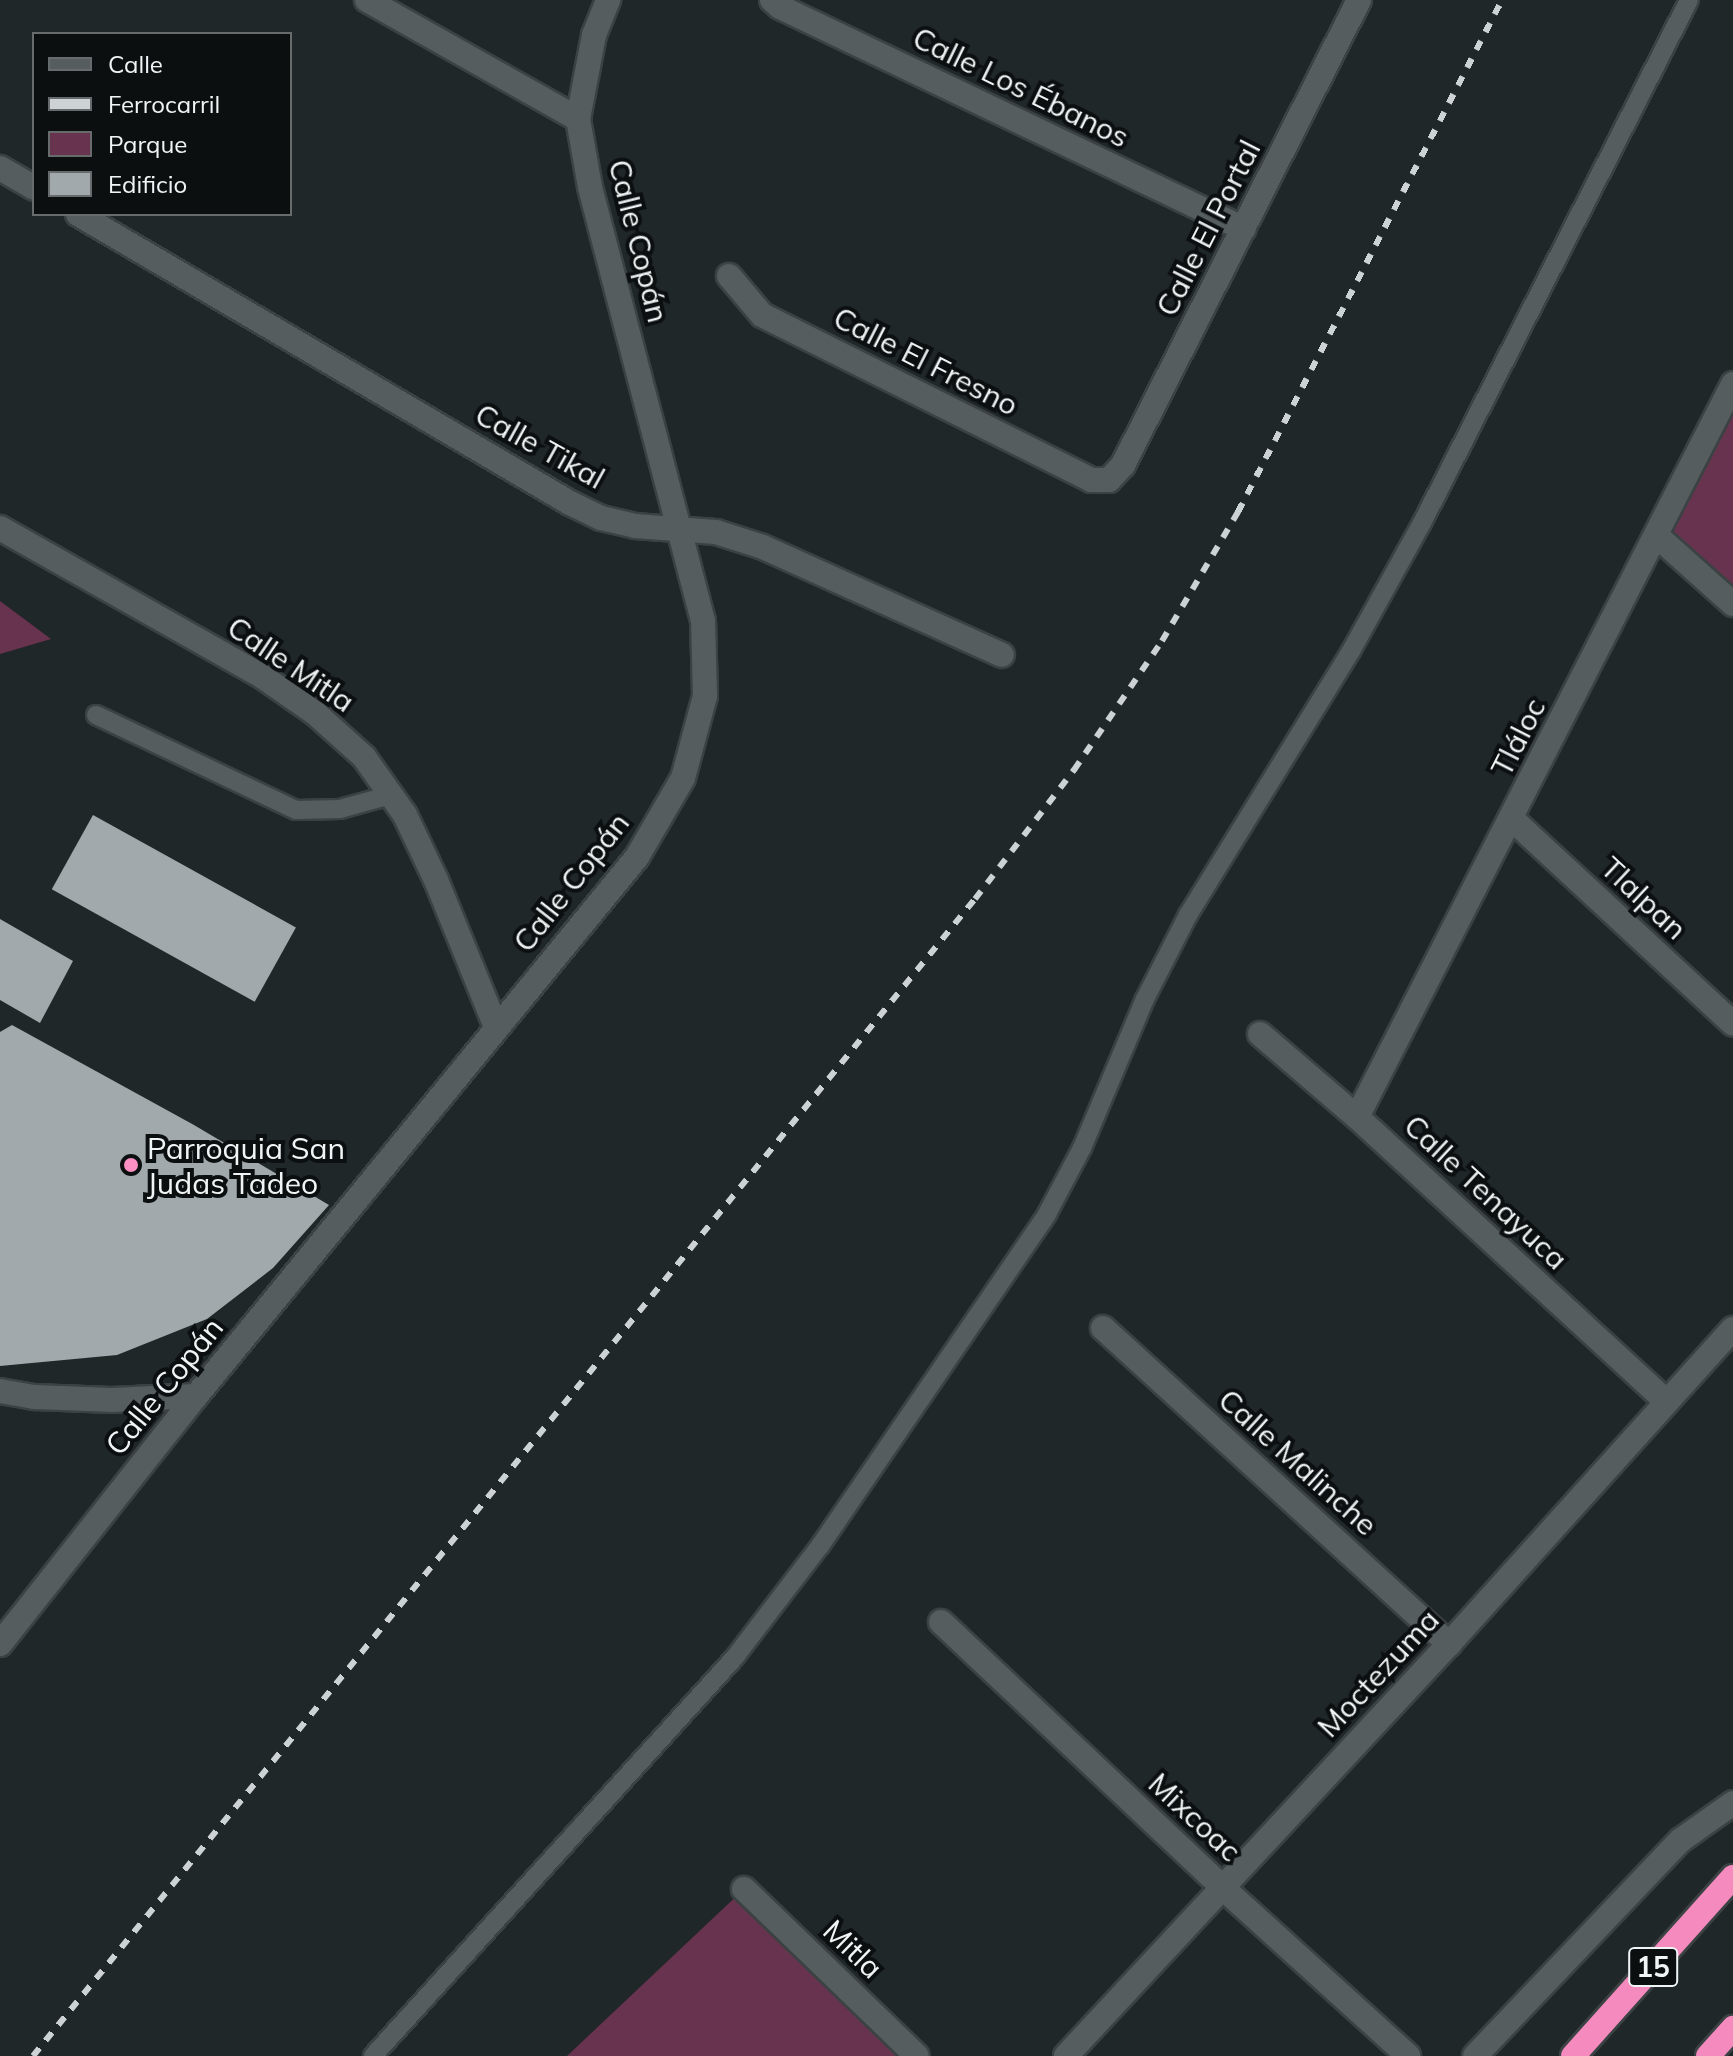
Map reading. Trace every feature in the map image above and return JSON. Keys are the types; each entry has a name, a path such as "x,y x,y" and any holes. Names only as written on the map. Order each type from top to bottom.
{"highway":[{"name":"15","path":"1573,2056 1733,1877"},
{"path":"1708,2056 1733,2028"}],"street":[{"path":"367,0 578,119"},
{"name":"Calle Copán","path":"0,1644 196,1396 637,857 683,778 705,696 703,621 682,529 590,187 578,119 594,35 608,0"},
{"name":"Calle Los Ébanos","path":"772,0 780,7 1244,229"},
{"name":"Calle El Portal","path":"1109,480 1123,465 1359,0"},
{"path":"0,168 32,187"},
{"name":"Calle Tikal","path":"81,216 570,503 601,518 635,526 716,532 763,547 1002,655"},
{"name":"Calle El Fresno","path":"729,276 762,315 1091,480 1109,480"},
{"name":"Tláloc","path":"1357,1117 1733,384"},
{"name":"Calle Mitla","path":"0,528 263,677 315,713 364,757 405,815 436,880 496,1027"},
{"path":"1657,536 1733,604"},
{"name":"Tlalpan","path":"1512,819 1733,1024"},
{"name":"Calle Tenayuca","path":"1260,1034 1357,1117 1665,1400"},
{"name":"Calle Malinche","path":"1103,1328 1449,1644"},
{"name":"Moctezuma","path":"1066,2056 1449,1644 1665,1400 1733,1329"},
{"path":"0,1391 35,1397 112,1400 196,1396"},
{"name":"Mixcoac","path":"941,1622 1223,1888 1408,2056"},
{"path":"1475,2056 1681,1840 1733,1803"},
{"name":"Mitla","path":"744,1889 917,2056"}],"lane":[{"path":"373,2056 735,1657 820,1546 1047,1214 1088,1136 1145,999 1188,915 1351,651 1422,523 1689,0"},
{"path":"96,715 296,810 340,809 391,795"}],"green space":[{"path":"1733,384 1733,604 1657,535"},
{"path":"0,601 51,639 0,654"},
{"path":"744,1889 917,2056 567,2056"}],"building":[{"path":"93,815 296,927 255,1002 52,889"},
{"path":"0,919 73,961 40,1023 0,1000"},
{"name":"Parroquia San Judas Tadeo","path":"12,1025 194,1125 329,1205 273,1268 207,1319 117,1355 0,1366 0,1032"}],"railway":[{"path":"33,2056 975,899 1074,770 1162,641 1238,512 1502,0"}],"place":[{"name":"Parroquia San Judas Tadeo","path":"131,1165"}]}
